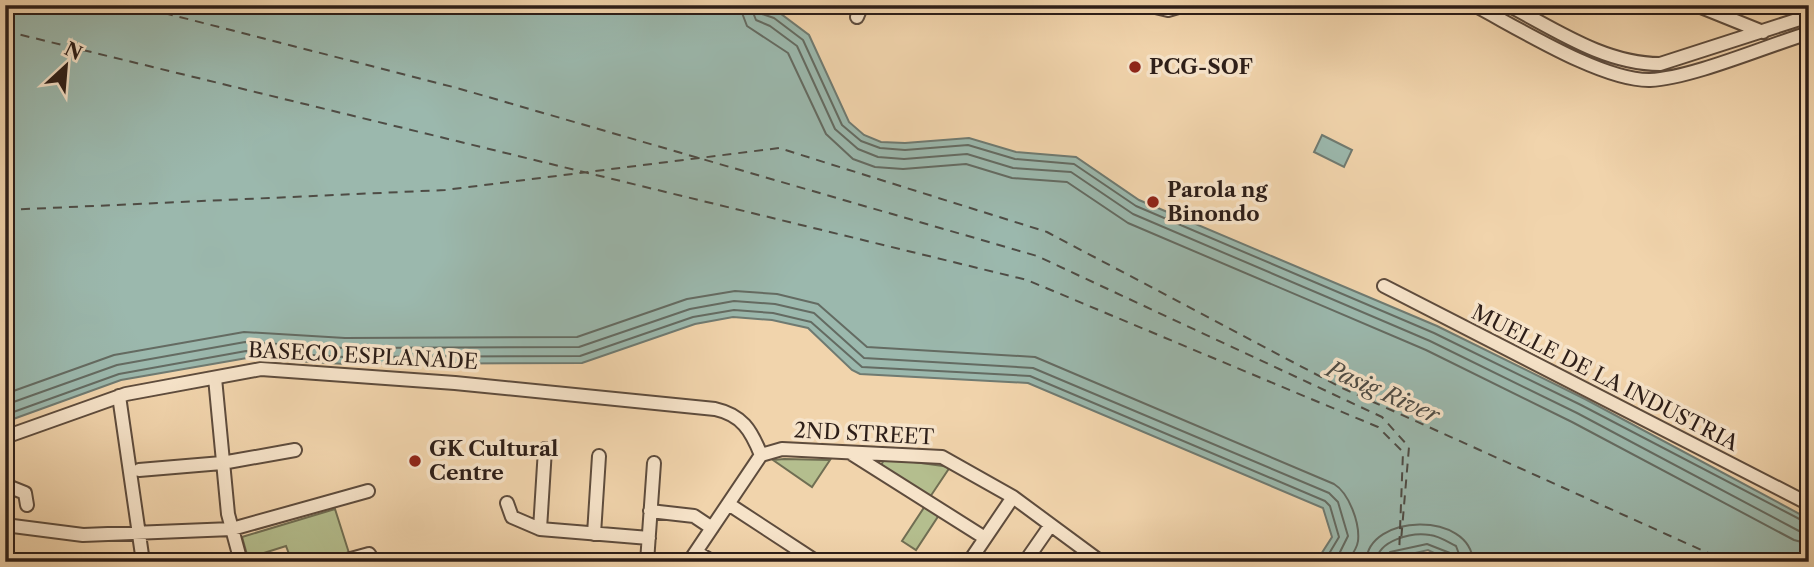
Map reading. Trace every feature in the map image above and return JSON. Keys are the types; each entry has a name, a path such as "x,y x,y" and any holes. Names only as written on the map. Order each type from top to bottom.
{"street":[{"path":"1147,5 1168,9 1185,5"},
{"path":"1474,5 1605,71 1651,80 1680,74 1809,33"},
{"path":"1508,5 1612,58 1634,64 1660,64 1809,16"},
{"path":"1696,5 1763,32"},
{"path":"1676,59 1680,74"},
{"name":"MUELLE DE LA INDUSTRIA","path":"1384,286 1809,503"},
{"name":"BASECO ESPLANADE","path":"5,431 121,388 253,366 643,394"},
{"path":"5,437 119,396 261,369 455,383 715,409 729,412 747,425 761,454 730,505 692,557 713,562"},
{"path":"215,378 222,463 232,529 241,562"},
{"path":"119,396 143,562"},
{"path":"540,529 545,449"},
{"name":"2ND STREET","path":"761,454 782,449 942,457 1013,497 1101,562"},
{"path":"139,470 222,463 295,450"},
{"path":"850,452 985,538"},
{"path":"594,534 599,456"},
{"path":"647,562 654,463"},
{"path":"5,479 10,487 25,493 27,505"},
{"path":"5,525 83,536 232,529 368,491"},
{"path":"969,562 1013,497"},
{"path":"508,503 512,517 540,529 649,538"},
{"path":"730,505 817,562"},
{"path":"650,511 694,516 712,528"},
{"path":"1025,562 1050,526"},
{"path":"340,562 369,554 374,562"}],"green space":[{"path":"885,458 950,467 930,497 880,467"},
{"path":"773,460 830,460 812,487"},
{"path":"925,506 939,515 916,550 902,541"},
{"path":"335,509 349,553 322,562 292,562 286,546 248,558 242,537"}],"water":[{"name":"Pasig River","path":"5,5 754,5 777,11 809,35 849,122 864,135 881,142 905,143 969,138 1016,152 1076,157 1139,200 1437,326 1585,399 1809,519 1809,562 1453,562 1428,550 1393,558 1391,562 1316,562 1332,537 1323,508 1028,383 860,374 852,370 808,328 772,320 733,317 695,324 582,363 345,364 247,358 121,380 5,422"},
{"path":"1322,135 1352,150 1344,167 1314,152"}],"ferry route":[{"path":"133,5 457,88 1037,256 1382,417 1409,447 1401,541"},
{"path":"5,31 1027,280 1378,427 1403,452 1399,556"},
{"path":"5,210 445,190 779,148 1047,232 1340,387 1728,562"}],"place":[{"name":"PCG-SOF","path":"1135,67"},
{"name":"Parola ng Binondo","path":"1153,202"},
{"name":"GK Cultural Centre","path":"415,461"}]}
